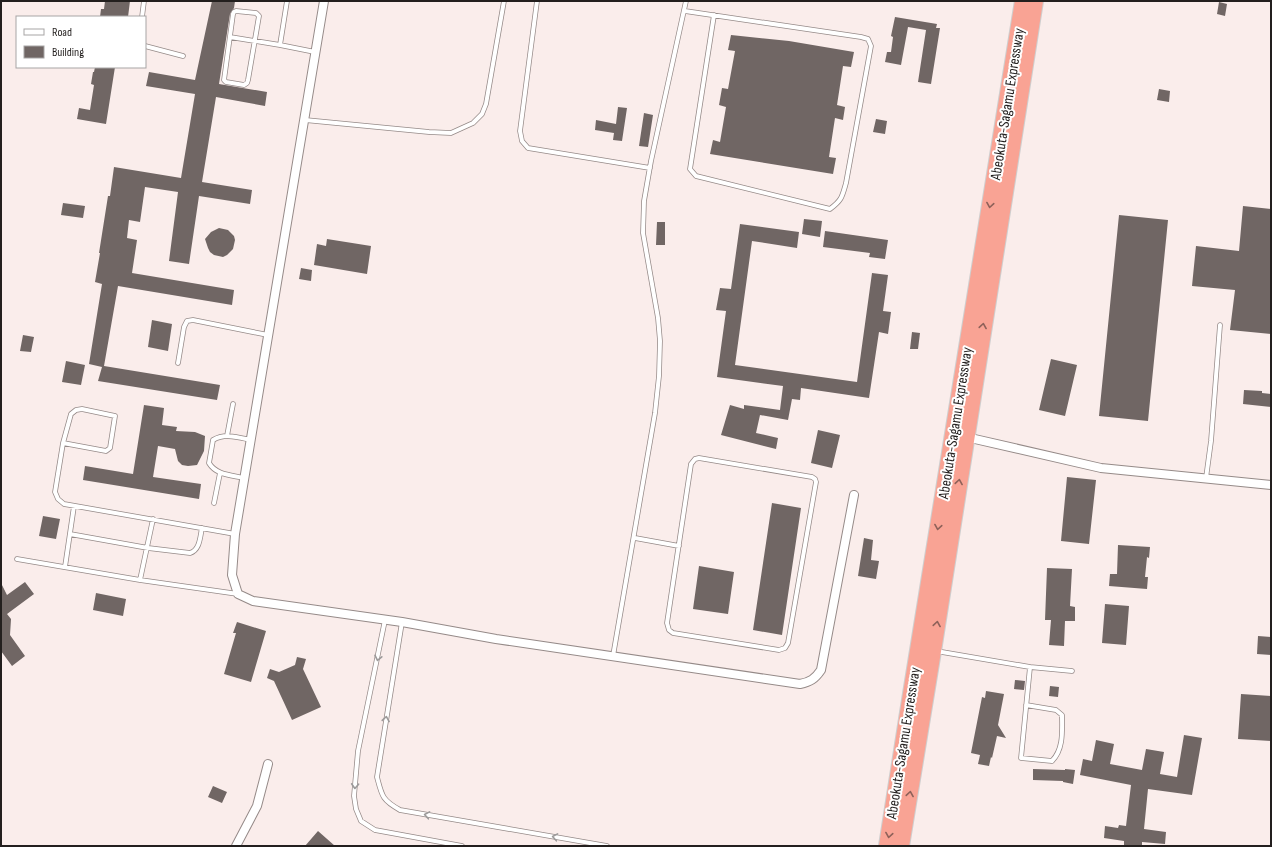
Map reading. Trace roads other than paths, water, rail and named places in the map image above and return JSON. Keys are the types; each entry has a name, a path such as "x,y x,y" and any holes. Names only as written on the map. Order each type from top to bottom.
{"highway":[{"name":"Abeokuta-Sagamu Expressway","path":"887,846 1023,1"},
{"name":"Abeokuta-Sagamu Expressway","path":"901,846 1035,1"}],"street":[{"path":"324,1 235,534 232,575 238,594 253,601 402,622 496,639 800,684 810,682 821,670 854,495"},
{"path":"966,437 1101,468 1271,485"},
{"path":"236,846 257,806 268,764"}],"lane":[{"path":"142,16 144,1"},
{"path":"280,45 287,1"},
{"path":"305,120 444,132 451,132 473,123 482,114 486,104 504,1"},
{"path":"537,1 520,131 522,141 528,148 650,168"},
{"path":"613,657 656,413 659,376 658,318 643,233 644,200 686,1"},
{"path":"685,11 714,15 868,39 871,46 846,184 839,203 830,208 696,176 690,169 714,15"},
{"path":"234,12 256,13 258,16 255,41 247,83 244,85 226,82 224,77 234,12"},
{"path":"230,37 316,52"},
{"path":"146,46 183,56"},
{"path":"178,363 184,327 187,321 193,320 269,335"},
{"path":"1206,478 1211,441 1220,325"},
{"path":"227,436 233,404"},
{"path":"63,443 106,451 108,450 110,448 115,416 82,409 76,410 71,414 63,443 55,492 58,499 64,504 235,534"},
{"path":"244,478 213,470 208,463 212,440 219,436 227,436 251,440"},
{"path":"699,458 812,477 815,479 816,482 791,628 788,643 785,648 779,650 673,633 669,630 667,623 679,546 691,464 695,459 699,458"},
{"path":"214,503 220,473"},
{"path":"65,567 74,506"},
{"path":"140,580 153,519"},
{"path":"70,534 190,554 197,548 202,528"},
{"path":"635,538 679,546"},
{"path":"17,559 140,580 238,594"},
{"path":"386,620 358,750 354,796 356,809 361,821 374,830 462,846"},
{"path":"402,622 377,777 381,794 387,803 400,810 607,846"},
{"path":"933,651 1030,667 1072,671"},
{"path":"1026,706 1056,710 1062,715 1062,740 1057,756 1052,761 1021,758 1026,706 1030,667"}]}
